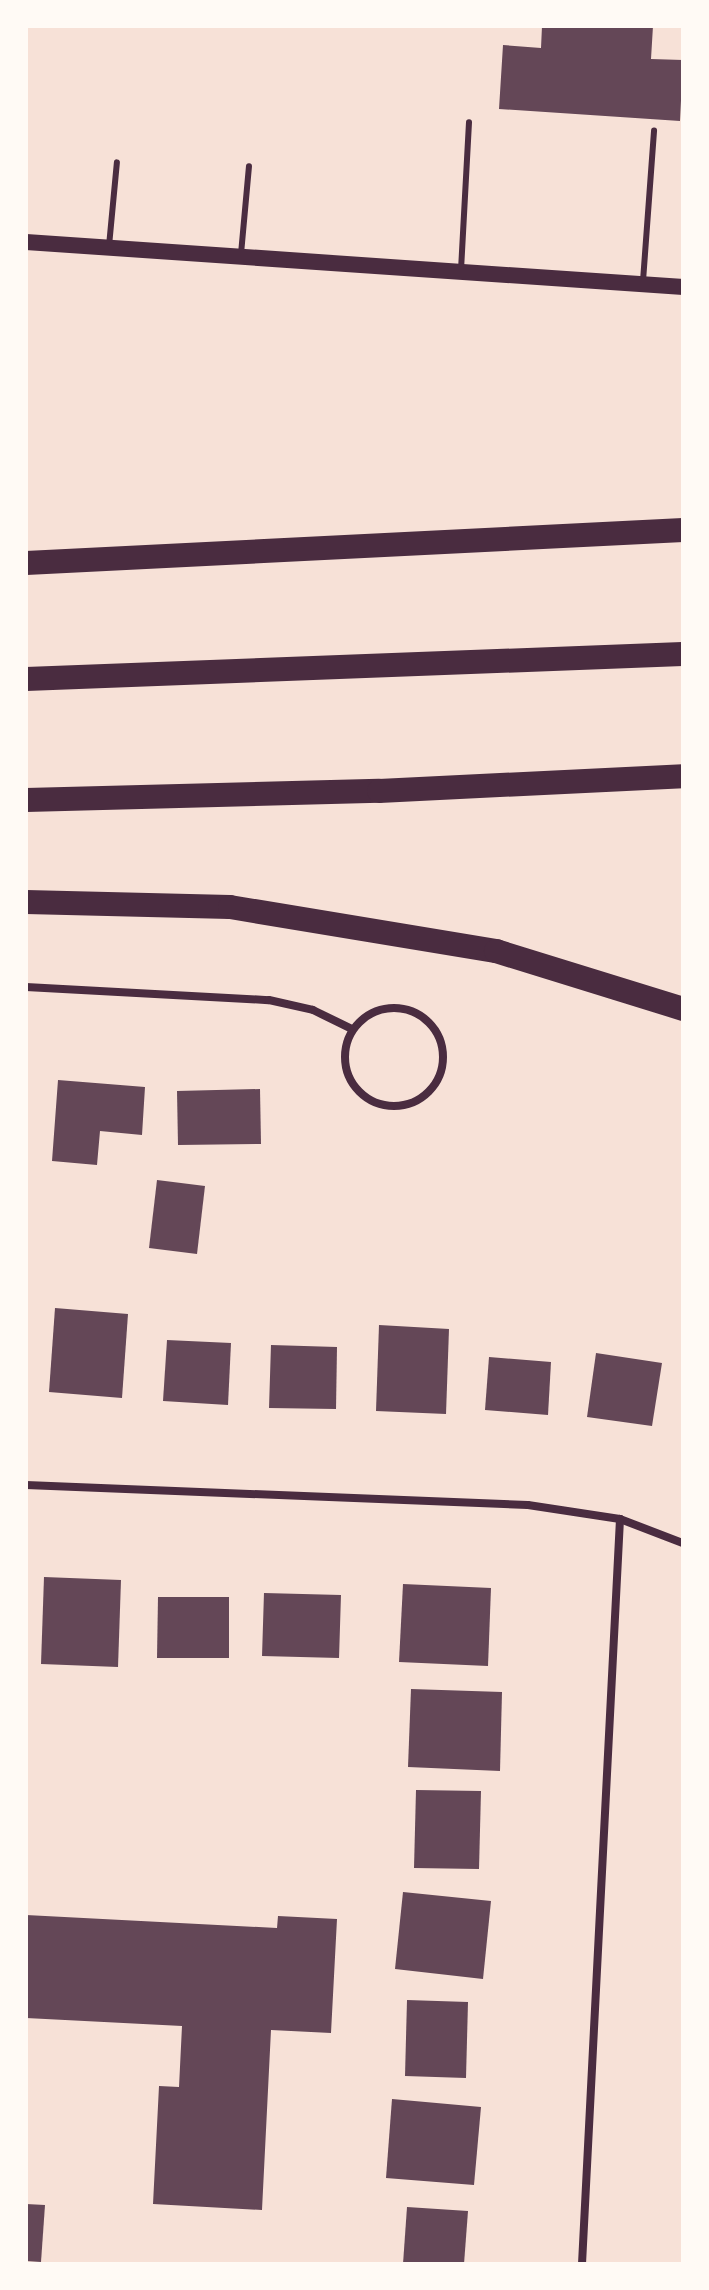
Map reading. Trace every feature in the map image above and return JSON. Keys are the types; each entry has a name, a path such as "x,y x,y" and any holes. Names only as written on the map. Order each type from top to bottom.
{"highway":[{"path":"26,563 683,530"},
{"path":"26,679 683,654"},
{"path":"26,800 379,791 683,776"},
{"path":"26,902 230,907 496,951 683,1009"}],"main road":[{"path":"26,242 683,287"},
{"path":"643,285 683,273"}],"street":[{"path":"26,987 269,1000 313,1010 352,1029"},
{"path":"380,1010 414,1012 428,1021 443,1054 434,1086 415,1102 398,1106 367,1098 347,1072 345,1054 352,1029 380,1010"},
{"path":"26,1485 528,1505 620,1519 683,1543"},
{"path":"582,2264 620,1519"}],"lane":[{"path":"460,273 469,122"},
{"path":"643,285 654,130"},
{"path":"109,248 117,162"},
{"path":"241,257 249,166"}],"building":[{"path":"542,26 653,26 651,59 683,60 680,121 499,109 503,45 541,48"},
{"path":"58,1080 145,1087 142,1135 100,1131 97,1165 52,1161"},
{"path":"260,1089 261,1144 178,1145 177,1091"},
{"path":"157,1180 205,1186 197,1254 149,1248"},
{"path":"55,1308 128,1314 122,1398 49,1392"},
{"path":"379,1325 449,1329 446,1414 376,1411"},
{"path":"167,1340 231,1343 228,1405 163,1401"},
{"path":"271,1345 337,1347 336,1409 269,1408"},
{"path":"596,1353 662,1363 652,1426 587,1417"},
{"path":"489,1357 551,1362 548,1415 485,1410"},
{"path":"44,1577 121,1580 118,1667 41,1664"},
{"path":"403,1584 491,1588 488,1666 399,1662"},
{"path":"264,1593 341,1595 339,1658 262,1656"},
{"path":"158,1597 229,1597 229,1658 157,1658"},
{"path":"411,1689 502,1692 500,1771 408,1767"},
{"path":"416,1790 481,1791 479,1869 414,1868"},
{"path":"403,1892 491,1901 483,1979 395,1969"},
{"path":"26,1915 277,1928 278,1916 337,1919 331,2033 271,2030 262,2210 153,2204 159,2086 179,2087 182,2026 26,2018"},
{"path":"407,2000 468,2002 466,2078 405,2076"},
{"path":"392,2099 481,2107 474,2185 386,2178"},
{"path":"26,2204 45,2205 41,2262 26,2261"},
{"path":"407,2207 468,2211 464,2264 403,2264"}]}
